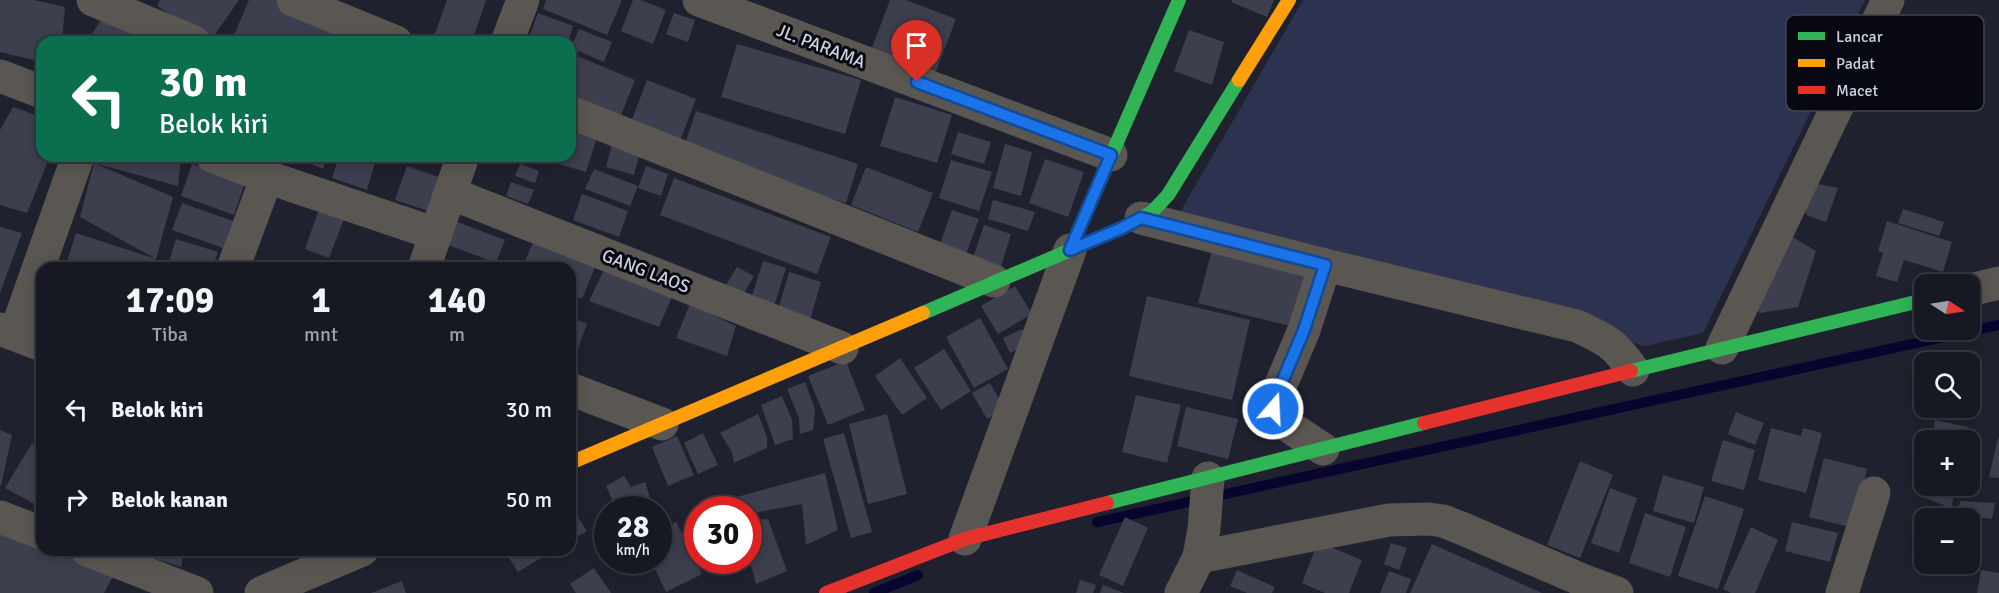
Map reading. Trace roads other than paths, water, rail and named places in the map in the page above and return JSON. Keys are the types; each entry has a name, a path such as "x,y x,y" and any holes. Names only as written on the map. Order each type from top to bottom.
{"street":[{"path":"93,0 180,36"},
{"path":"293,0 381,36"},
{"path":"509,36 523,0"},
{"name":"JL. PARAMA","path":"699,0 1111,155"},
{"path":"965,539 1070,250 1179,0"},
{"path":"576,460 1141,218 1159,206 1168,195 1289,0"},
{"path":"1881,15 1888,0"},
{"path":"0,76 36,90"},
{"path":"1722,348 1835,111"},
{"path":"576,114 994,281"},
{"path":"43,262 76,162"},
{"path":"228,162 436,234"},
{"path":"426,262 461,162"},
{"path":"235,262 267,177"},
{"name":"GANG LAOS","path":"450,193 842,348"},
{"path":"1141,218 1578,326 1618,348 1632,370"},
{"path":"1323,449 1276,418 1273,409 1274,401 1304,330 1325,265"},
{"path":"1980,288 1999,283"},
{"path":"19,336 36,284"},
{"path":"826,593 965,539 1207,485 1323,449 1632,370 1914,302"},
{"path":"576,391 662,424"},
{"path":"1182,593 1202,543 1207,485"},
{"path":"1842,593 1874,493"},
{"path":"0,517 36,531"},
{"path":"1202,543 1389,520 1417,518 1443,521 1580,586 1617,593"},
{"path":"102,556 196,593"},
{"path":"261,593 322,560 338,556"}],"waterway":[{"path":"1097,522 1999,325"},
{"path":"874,593 918,575"}]}
